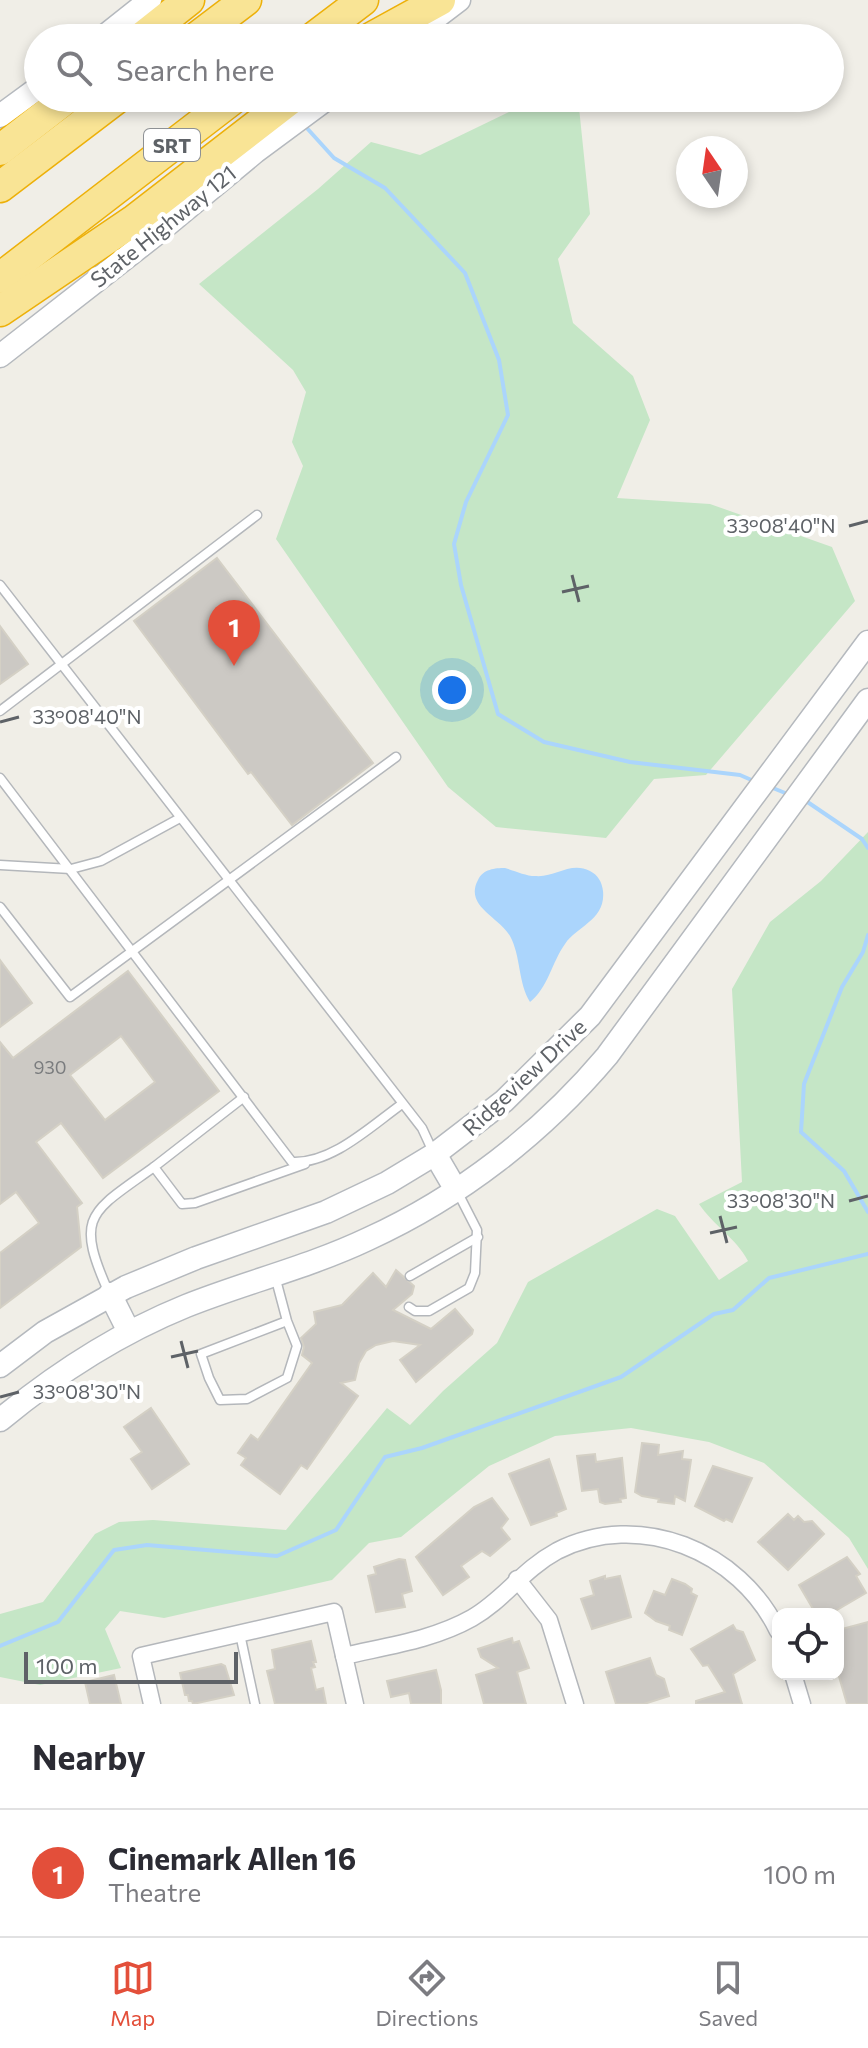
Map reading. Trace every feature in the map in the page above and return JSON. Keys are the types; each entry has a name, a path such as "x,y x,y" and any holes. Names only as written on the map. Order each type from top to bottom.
{"highway":[{"path":"159,24 189,0"},
{"path":"214,24 246,0"},
{"path":"396,24 440,0"},
{"path":"332,24 354,7"},
{"path":"0,150 34,112"},
{"path":"0,187 99,112"},
{"name":"SRT","path":"0,278 216,112"},
{"path":"0,311 144,228 276,112"}],"main road":[{"path":"120,24 150,0"},
{"path":"427,24 459,0"},
{"path":"0,116 24,107"},
{"name":"State Highway 121","path":"0,356 144,228 309,112"},
{"name":"Ridgeview Drive","path":"0,1366 45,1332 110,1294 196,1258 326,1212 387,1183 435,1154 504,1101 590,1016 868,642"},
{"name":"Ridgeview Drive","path":"0,1420 61,1373 129,1332 186,1306 368,1239 456,1190 518,1145 581,1086 623,1035 868,700"},
{"path":"435,1154 456,1190"},
{"path":"110,1294 129,1332"}],"street":[{"path":"344,1656 448,1630 496,1601 534,1564 582,1541 610,1536 660,1538 699,1551 741,1579 772,1619"},
{"path":"517,1579 549,1620 575,1704"},
{"path":"152,1704 141,1656 334,1612 355,1704"},
{"path":"795,1680 802,1704"}],"lane":[{"path":"0,711 257,515"},
{"path":"0,585 422,1128 435,1154"},
{"path":"0,907 70,997 396,757"},
{"path":"0,778 292,1162 309,1163"},
{"path":"0,865 71,869 101,861 180,818"},
{"path":"110,1294 93,1256 90,1228 103,1204 244,1097"},
{"path":"154,1167 182,1204 195,1203 309,1163 353,1140 402,1104"},
{"path":"409,1307 415,1311 429,1311 469,1288 475,1273 478,1237 475,1222 456,1190"},
{"path":"410,1276 478,1237"},
{"path":"275,1275 297,1346 287,1378 247,1399 220,1400 201,1354 287,1321"},
{"path":"240,1633 255,1704"}],"green space":[{"path":"509,112 579,112 590,214 558,259 573,323 633,376 650,420 617,498 710,504 832,547 855,601 706,775 654,779 606,838 496,827 448,787 276,539 303,466 292,442 306,392 293,370 199,284 318,189 371,142 420,155"},
{"path":"868,832 868,1569 849,1538 764,1463 709,1442 631,1428 555,1436 489,1466 401,1537 369,1543 332,1580 164,1618 120,1611 105,1629 121,1668 40,1685 0,1677 0,1614 43,1602 95,1534 119,1522 153,1520 286,1530 387,1408 410,1425 497,1343 528,1282 657,1209 675,1216 719,1280 748,1261 699,1204 742,1182 732,989 770,922 821,881"}],"water":[{"path":"505,868 542,876 583,868 599,879 602,888 600,909 565,944 541,990 530,1002 510,936 485,911 476,897 475,889 483,873"}],"building":[{"path":"217,558 373,763 292,825 251,772 248,774 134,621"},
{"path":"0,626 28,664 0,684"},
{"path":"0,960 32,1003 0,1027"},
{"path":"128,971 219,1091 103,1178 61,1123 36,1142 82,1203 77,1207 81,1247 0,1308 0,1253 39,1223 16,1192 0,1204 0,1042 13,1058","holes":["121,1036 155,1082 105,1120 70,1075"]},
{"path":"396,1270 414,1286 412,1294 393,1310 431,1329 455,1309 473,1330 472,1334 416,1382 400,1360 420,1345 393,1341 366,1351 355,1380 341,1383 358,1396 307,1469 301,1465 280,1494 241,1465 246,1458 238,1453 251,1435 258,1440 312,1363 302,1355 304,1347 301,1338 316,1324 314,1312 342,1305 373,1273 386,1287"},
{"path":"151,1408 189,1464 152,1489 131,1459 142,1452 124,1427"},
{"path":"642,1443 659,1445 658,1455 683,1451 682,1459 691,1460 685,1501 675,1496 674,1504 658,1502 659,1499 635,1492"},
{"path":"595,1454 596,1462 622,1458 626,1498 620,1499 621,1502 600,1502 598,1489 582,1491 577,1456"},
{"path":"549,1459 566,1509 556,1513 557,1516 531,1525 509,1474"},
{"path":"713,1466 752,1478 732,1522 695,1506"},
{"path":"492,1498 508,1519 501,1528 510,1539 490,1556 482,1551 461,1566 469,1577 443,1595 416,1557 474,1507"},
{"path":"788,1514 794,1520 798,1516 804,1522 812,1521 824,1534 788,1570 758,1542"},
{"path":"847,1557 860,1574 856,1576 866,1593 840,1608 812,1608 799,1585"},
{"path":"405,1560 412,1591 402,1594 405,1607 376,1612 368,1576 376,1574 374,1567"},
{"path":"605,1576 605,1579 620,1576 631,1617 592,1629 581,1599 594,1595 590,1581"},
{"path":"672,1579 685,1584 697,1596 682,1635 645,1613 654,1591 665,1595"},
{"path":"868,1622 868,1704 847,1704 840,1680 844,1680 844,1628"},
{"path":"733,1625 743,1632 755,1660 733,1674 742,1704 696,1704 696,1701 725,1692 708,1665 703,1666 691,1649"},
{"path":"512,1638 513,1643 519,1641 529,1668 517,1672 526,1704 484,1704 476,1675 498,1668 481,1657 478,1649"},
{"path":"311,1641 316,1662 313,1662 315,1667 311,1668 316,1690 323,1688 326,1704 275,1704 267,1671 275,1669 272,1650"},
{"path":"650,1658 656,1675 664,1679 669,1696 644,1704 616,1704 606,1672"},
{"path":"221,1664 225,1666 234,1695 193,1704 189,1701 180,1673"},
{"path":"436,1670 441,1704 411,1704 409,1693 391,1697 387,1681"},
{"path":"114,1675 121,1704 90,1704 85,1682"}],"waterway":[{"path":"305,126 334,158 385,188 465,273 499,360 508,415 466,502 454,544 461,585 498,714 544,742 630,762 740,775 756,782"},
{"path":"768,786 790,795"},
{"path":"806,801 862,839 868,848"},
{"path":"868,935 863,952 842,987 804,1084 801,1132 844,1171 868,1212"},
{"path":"0,1646 58,1622 114,1550 147,1545 277,1556 336,1530 385,1457 422,1448 621,1377 714,1314 733,1310 769,1278 868,1254"}],"place":[{"name":"Cinemark Allen 16","path":"234,666"}]}
